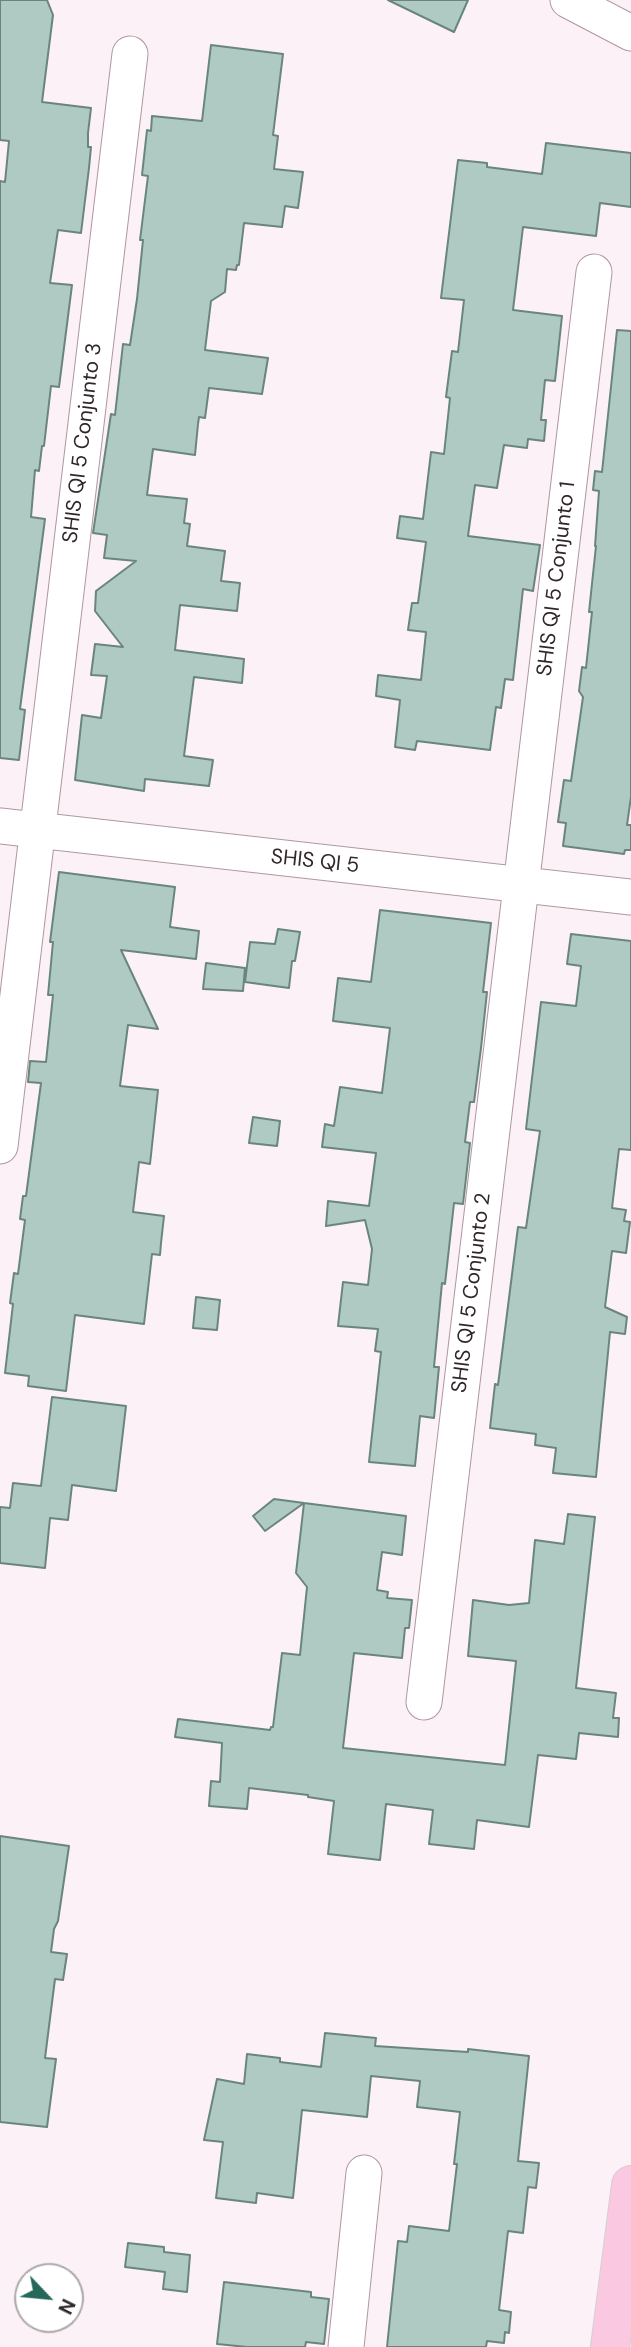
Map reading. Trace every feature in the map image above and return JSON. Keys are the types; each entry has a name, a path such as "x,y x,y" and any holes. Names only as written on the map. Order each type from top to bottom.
{"main road":[{"path":"610,2347 631,2185"}],"street":[{"path":"568,0 631,33"},
{"name":"SHIS QI 5 Conjunto 3","path":"0,1146 130,54"},
{"name":"SHIS QI 5 Conjunto 1","path":"521,885 594,272"},
{"name":"SHIS QI 5","path":"0,826 631,897"},
{"name":"SHIS QI 5 Conjunto 2","path":"424,1702 521,885"},
{"path":"346,2347 364,2173"}],"building":[{"path":"0,0 47,0 53,15 42,102 91,108 88,147 91,147 81,233 58,230 50,283 72,285 59,387 51,386 44,446 39,471 35,470 31,517 45,519 20,709 25,710 19,760 0,758 0,181 5,182 9,141 0,140"},
{"path":"388,0 468,0 454,32"},
{"path":"211,45 283,54 273,135 278,136 274,169 303,172 298,208 285,206 282,227 244,223 239,265 236,270 227,269 225,292 211,301 205,350 268,358 262,394 209,388 205,418 199,417 195,455 153,449 147,495 187,499 184,523 190,524 187,546 225,551 221,581 240,583 237,611 180,605 175,650 244,659 242,683 194,677 184,756 213,760 209,786 145,779 144,791 75,780 82,715 101,718 107,676 91,675 95,644 123,647 95,611 96,591 136,561 104,558 107,535 93,533 111,414 115,415 123,344 130,345 137,299 143,240 140,240 148,176 142,175 147,130 151,131 152,116 202,121"},
{"path":"546,143 631,153 631,207 600,203 596,236 523,227 513,310 562,316 555,381 545,380 541,420 546,420 544,441 528,439 527,448 504,445 497,488 475,485 468,536 540,545 533,591 523,589 513,680 505,679 501,708 496,707 490,750 417,741 415,750 395,747 400,700 376,696 378,675 421,680 426,632 408,630 412,603 418,603 426,542 397,538 400,516 423,519 431,452 444,454 450,398 446,397 452,351 458,352 464,300 441,298 458,160 487,163 487,167 542,174"},
{"path":"617,330 631,331 631,797 627,825 631,825 631,850 625,850 624,854 563,846 566,823 558,822 564,780 571,781 583,697 579,691 582,667 586,668 592,612 589,612 599,491 593,490 595,471 602,472"},
{"path":"59,872 175,887 170,927 199,931 196,959 121,950 158,1029 128,1025 120,1086 158,1090 150,1164 139,1162 133,1212 164,1216 160,1255 152,1254 144,1324 75,1315 66,1391 28,1386 29,1376 5,1373 13,1304 10,1303 14,1273 18,1274 25,1220 20,1219 23,1196 26,1196 41,1083 28,1082 30,1061 46,1062 53,995 48,995 53,942 50,942"},
{"path":"380,910 491,923 483,992 487,992 481,1048 474,1102 470,1102 465,1142 470,1143 463,1204 454,1203 445,1284 442,1283 434,1367 439,1367 434,1418 420,1416 415,1466 369,1462 381,1352 375,1351 378,1329 338,1326 343,1282 368,1285 372,1249 365,1220 326,1226 328,1201 369,1206 376,1153 322,1147 325,1124 334,1126 340,1087 382,1093 390,1028 333,1021 338,978 371,982"},
{"path":"278,929 300,932 295,961 292,961 289,988 245,982 250,942 275,944"},
{"path":"571,934 631,941 631,1150 619,1149 612,1208 626,1210 624,1221 630,1222 626,1253 612,1251 605,1307 627,1317 625,1334 610,1332 596,1477 553,1473 556,1448 535,1445 536,1434 490,1428 518,1227 526,1228 540,1131 526,1129 541,1002 576,1006 581,966 567,964"},
{"path":"206,963 245,968 243,991 203,989"},
{"path":"253,1117 280,1121 277,1146 249,1143"},
{"path":"196,1297 220,1300 217,1330 193,1328"},
{"path":"52,1397 126,1406 116,1491 72,1485 68,1520 50,1518 45,1568 0,1563 0,1507 10,1508 13,1483 41,1486"},
{"path":"274,1499 304,1503 265,1531 253,1516"},
{"path":"304,1503 406,1516 402,1555 382,1552 377,1590 388,1592 387,1598 412,1600 409,1628 405,1628 402,1658 354,1653 343,1748 505,1765 516,1661 468,1656 473,1600 509,1605 529,1603 535,1540 564,1544 568,1514 595,1517 576,1688 616,1693 613,1718 619,1718 618,1737 579,1733 576,1759 538,1755 529,1827 477,1820 474,1849 429,1844 433,1810 386,1804 380,1860 328,1854 334,1801 249,1788 247,1809 209,1806 211,1781 220,1782 222,1743 175,1737 178,1719 270,1730 273,1727 282,1653 300,1655 307,1587 296,1573"},
{"path":"0,1836 69,1846 51,1952 67,1954 63,1980 55,1979 45,2058 56,2059 47,2127 0,2122"},
{"path":"325,2033 376,2038 375,2046 468,2052 468,2049 529,2056 518,2161 539,2163 536,2188 528,2187 523,2233 508,2231 499,2310 511,2312 509,2333 505,2332 504,2343 487,2341 486,2347 387,2347 398,2241 407,2242 409,2226 449,2231 460,2112 417,2107 420,2081 371,2076 367,2117 302,2110 293,2198 257,2193 256,2203 216,2198 223,2142 204,2140 217,2079 244,2084 247,2054 280,2058 280,2062 321,2067"},
{"path":"128,2243 164,2247 164,2252 190,2255 187,2292 163,2289 165,2272 125,2267"},
{"path":"224,2282 311,2292 311,2297 329,2299 324,2344 306,2342 305,2347 247,2347 217,2344"}]}
